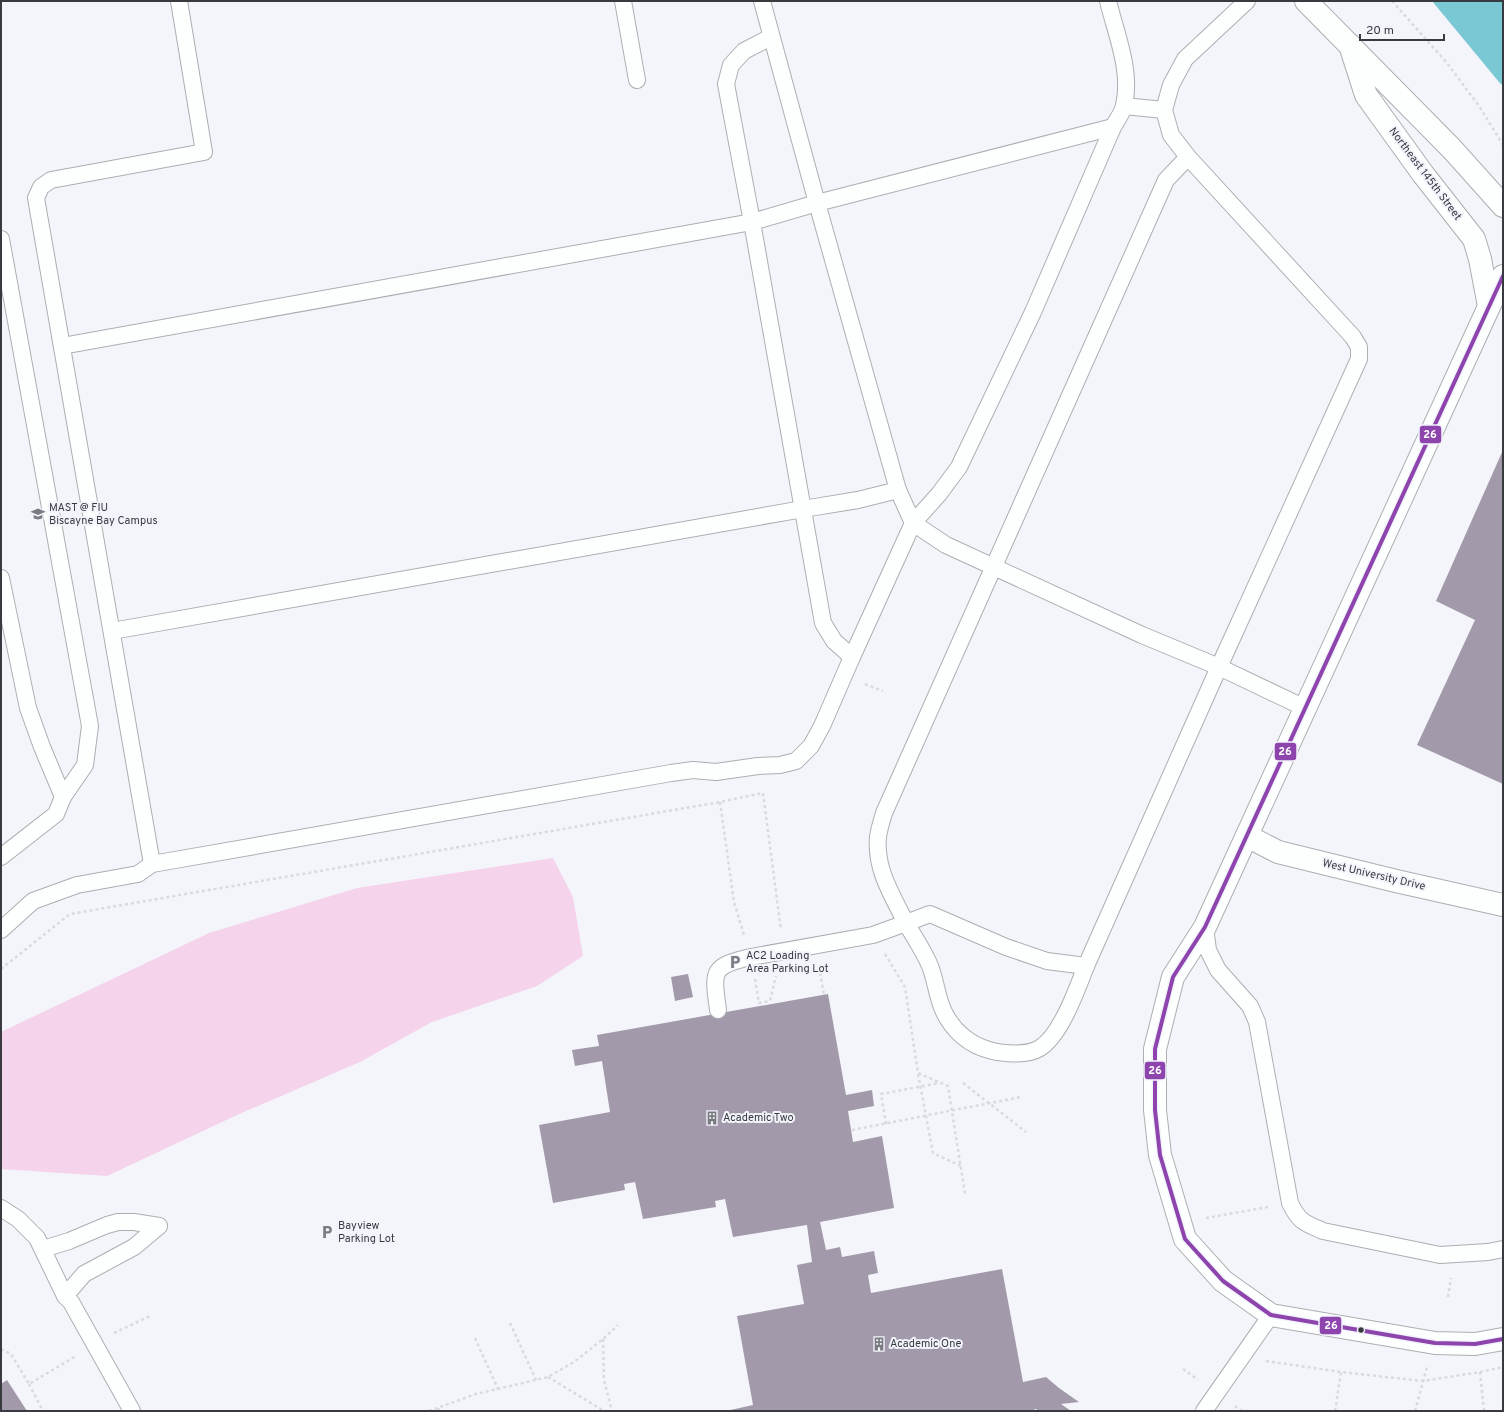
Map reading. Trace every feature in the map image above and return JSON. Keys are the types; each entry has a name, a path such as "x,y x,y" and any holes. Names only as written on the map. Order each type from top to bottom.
{"street":[{"name":"Northeast 145th Street","path":"1306,1 1452,149 1503,206"},
{"name":"Northeast 145th Street","path":"1350,45 1366,95 1423,174 1474,239 1480,259 1489,306"},
{"path":"1503,276 1205,927 1173,977 1155,1049 1155,1110 1160,1155 1185,1239 1223,1281 1271,1315 1435,1343 1475,1344 1503,1339"},
{"name":"West University Drive","path":"1247,836 1278,852 1503,905"}],"lane":[{"path":"152,864 36,198 41,187 51,180 204,152 179,1"},
{"path":"623,1 636,80"},
{"path":"762,1 816,203 898,490 913,522 946,545 1142,635 1219,667 1305,708"},
{"path":"1,930 33,901 77,885 138,874 152,864 671,773 693,770 716,772 758,766 780,765 796,761 811,746 822,726 913,522 939,494 959,467 1033,312 1113,127 1124,106 1126,86 1124,65 1108,1"},
{"path":"1188,157 1166,180 884,813 878,835 878,857 882,873 906,923 930,965 944,1012 960,1035 980,1048 1000,1053 1020,1054 1040,1048 1055,1033 1066,1014 1219,667 1359,359 1359,347 1353,337 1188,157 1171,135 1164,110 1171,85 1185,59 1247,1"},
{"path":"771,36 744,51 731,65 726,84 823,623 834,641 852,657"},
{"path":"1124,106 1164,110"},
{"path":"62,346 752,222 816,203 1113,127"},
{"path":"1,239 90,726 85,765 63,797 56,814 1,857"},
{"path":"112,631 802,508 858,500 898,490"},
{"path":"1,578 28,708 42,747 63,797"},
{"path":"718,1010 714,980 721,966 733,961 751,957 876,934 930,914 1006,947 1047,961 1086,966"},
{"path":"1205,927 1208,950 1218,970 1250,1006 1257,1022 1290,1204 1297,1217 1309,1225 1323,1231 1440,1255 1488,1252 1503,1249"},
{"path":"1,1208 18,1219 37,1238 65,1296 71,1302 132,1411"},
{"path":"43,1249 69,1241 118,1222 134,1222 159,1226 134,1247 84,1274 65,1296"},
{"path":"1204,1411 1271,1315"}],"path":[{"path":"1392,1 1447,63 1479,106 1503,144"},
{"path":"1,969 70,914 720,802 763,793 782,936 781,951 770,1001 760,1003 751,957 734,902 720,802"},
{"path":"876,934 880,945 905,987 932,1153 961,1166"},
{"path":"819,964 824,995"},
{"path":"918,1073 948,1086 965,1194"},
{"path":"886,1124 881,1094 940,1083"},
{"path":"963,1083 1026,1132"},
{"path":"852,1130 1021,1097"},
{"path":"1206,1218 1290,1204"},
{"path":"116,1332 150,1316"},
{"path":"510,1323 536,1380"},
{"path":"429,1411 476,1394 548,1377 574,1362 618,1325"},
{"path":"474,1338 498,1389"},
{"path":"603,1339 604,1380 612,1411"},
{"path":"1,1349 11,1354 43,1411"},
{"path":"29,1384 82,1352"},
{"path":"1262,1361 1423,1381 1503,1367"},
{"path":"1415,1411 1428,1361"},
{"path":"1183,1369 1202,1382"},
{"path":"1335,1411 1341,1372"},
{"path":"1480,1372 1484,1411"},
{"path":"548,1377 604,1411"},
{"path":"1232,1404 1242,1411"},
{"path":"438,1411 441,1406"}],"shaded area":[{"path":"553,858 573,897 583,956 537,986 432,1022 360,1062 237,1115 107,1176 1,1169 1,1032 209,933 357,888"}],"water":[{"path":"1432,1 1503,1 1503,86 1499,82"}],"building":[{"path":"1503,450 1503,784 1417,745 1475,620 1436,601"},
{"path":"688,974 693,997 675,1001 671,977"},
{"name":"Academic Two","path":"828,994 846,1095 872,1090 874,1106 848,1111 853,1142 882,1136 894,1208 820,1222 826,1250 840,1247 842,1257 874,1251 878,1273 868,1275 871,1293 1002,1269 1023,1382 1046,1377 1079,1402 1061,1404 1071,1411 1037,1411 1037,1409 1028,1411 726,1411 753,1405 737,1316 804,1304 797,1265 812,1262 807,1225 733,1237 725,1199 715,1201 716,1207 643,1219 635,1182 624,1184 625,1190 553,1203 539,1125 610,1112 602,1061 575,1066 572,1050 599,1046 597,1035"},
{"path":"7,1380 27,1411 1,1411 1,1384"}],"transit line":[{"name":"26","path":"1503,276 1205,927 1173,977 1155,1049 1155,1110 1160,1155 1185,1239 1223,1281 1271,1315 1435,1343 1475,1344 1503,1339"}],"place":[{"name":"MAST @ FIU Biscayne Bay Campus","path":"38,514"},
{"name":"AC2 Loading Area Parking Lot","path":"735,962"},
{"name":"Academic Two","path":"712,1118"},
{"name":"Bayview Parking Lot","path":"327,1232"},
{"name":"Academic One","path":"879,1344"}]}
